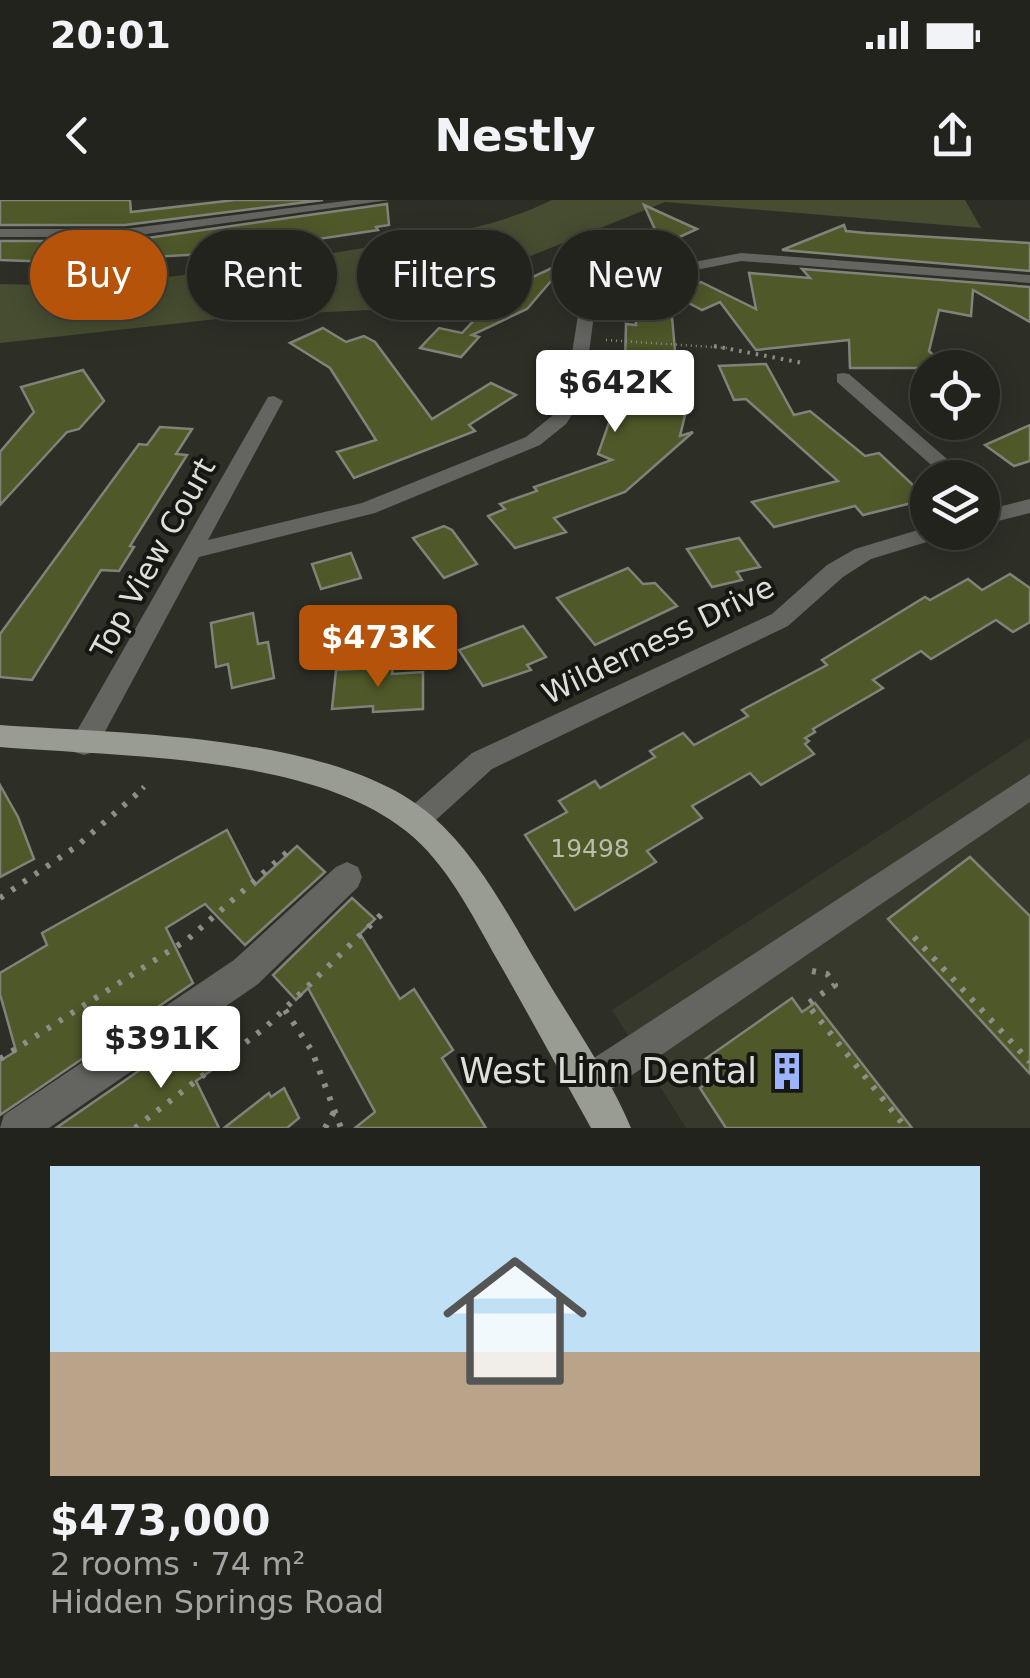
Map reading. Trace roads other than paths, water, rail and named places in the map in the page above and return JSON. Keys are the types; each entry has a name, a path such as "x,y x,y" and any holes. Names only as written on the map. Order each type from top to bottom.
{"main road":[{"path":"0,736 308,770 384,799 416,820 480,898 612,1128"}],"street":[{"path":"0,233 125,233 383,200"},
{"path":"192,552 368,508 533,442 559,420 574,398 586,315 598,299 652,274 742,257 1030,279"},
{"path":"843,378 938,460"},
{"name":"Top View Court","path":"84,744 274,401"},
{"path":"1000,514 1030,506"},
{"name":"Wilderness Drive","path":"416,820 482,761 780,620 835,571 863,554 910,539"},
{"path":"587,1084 1030,786"},
{"path":"18,1128 246,972 346,877"}],"place":[{"name":"West Linn Dental","path":"787,1071"}]}
